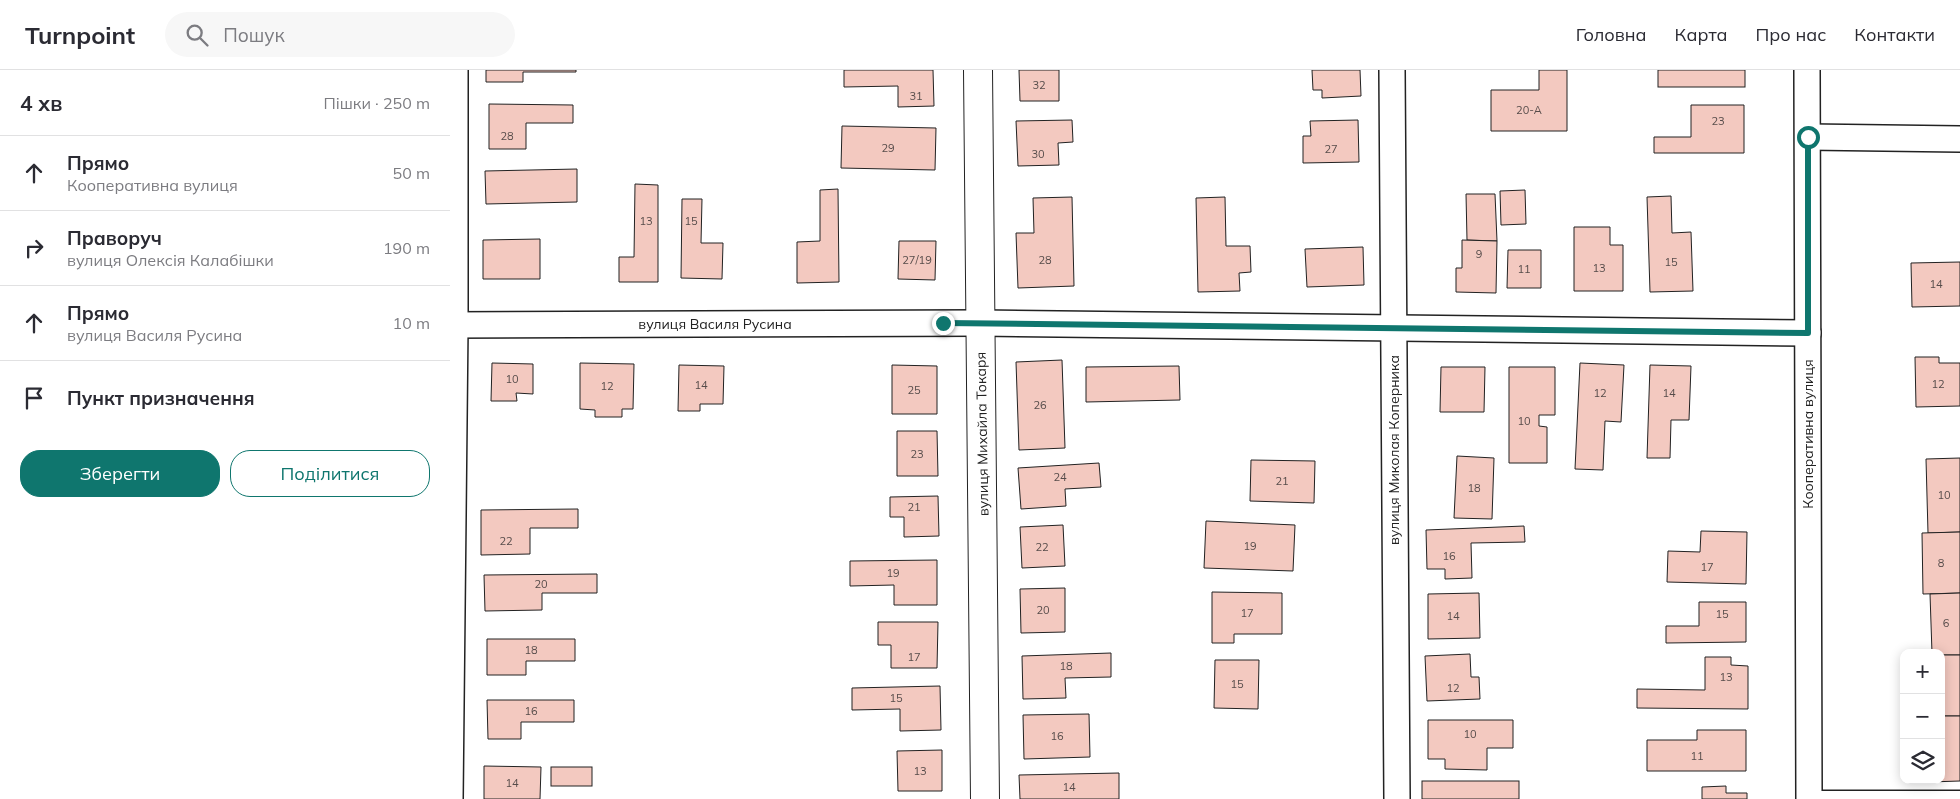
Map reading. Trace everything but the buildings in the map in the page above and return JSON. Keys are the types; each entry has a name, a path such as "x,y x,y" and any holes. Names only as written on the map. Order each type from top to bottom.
{"street":[{"path":"450,799 456,70"},
{"name":"вулиця Михайла Токаря","path":"978,70 985,799"},
{"name":"вулиця Миколая Коперника","path":"1392,70 1397,799"},
{"name":"Кооперативна вулиця","path":"1807,70 1809,798"},
{"path":"1808,137 1960,139"},
{"name":"вулиця Василя Русина","path":"453,325 981,323 1808,333"}],"lane":[{"path":"1809,798 1960,797"}],"route":[{"path":"943,323 1808,333 1808,137"}]}
